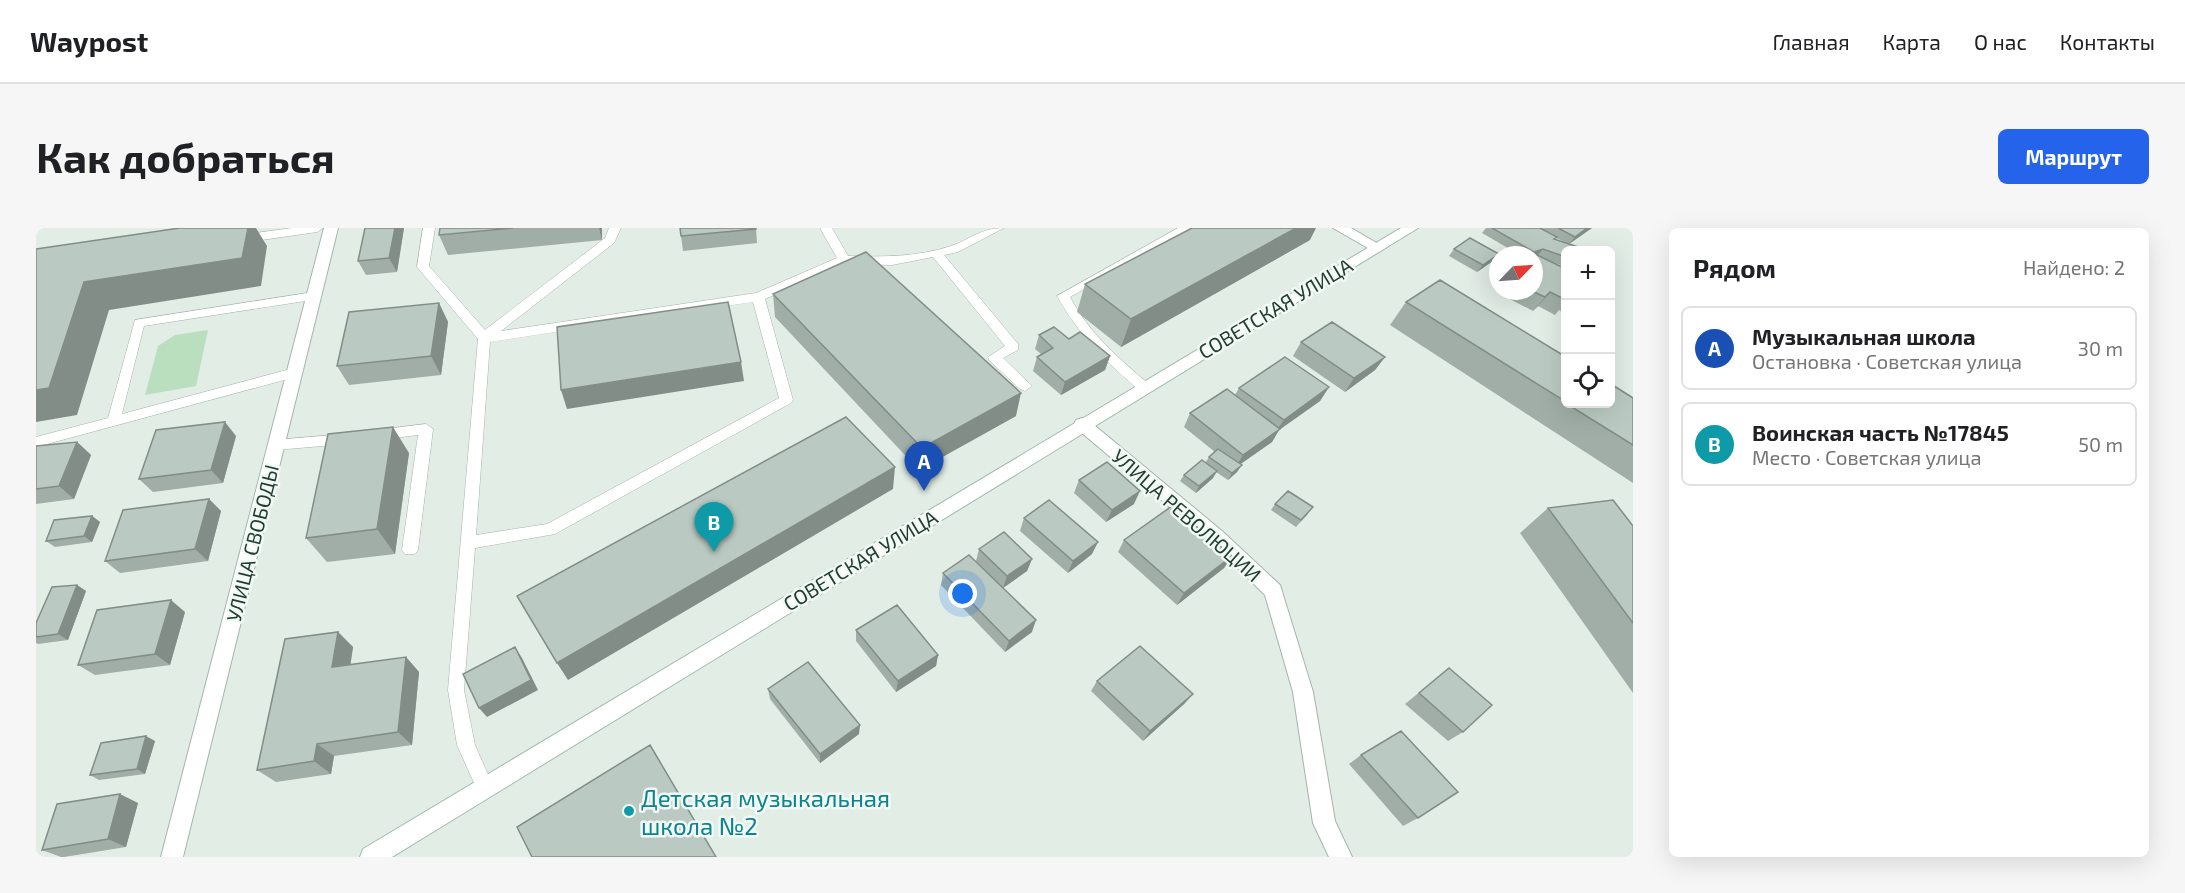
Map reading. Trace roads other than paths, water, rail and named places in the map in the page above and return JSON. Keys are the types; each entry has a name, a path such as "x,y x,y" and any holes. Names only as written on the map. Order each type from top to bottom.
{"street":[{"name":"УЛИЦА СВОБОДЫ","path":"172,857 331,228"},
{"path":"1340,228 1378,248"},
{"name":"СОВЕТСКАЯ УЛИЦА","path":"371,857 1082,424 1412,228"},
{"name":"УЛИЦА РЕВОЛЮЦИИ","path":"1082,424 1216,536 1273,591 1303,692 1324,823 1341,857"}],"lane":[{"path":"233,240 317,228"},
{"path":"429,228 423,267 484,338 456,690 466,745 485,788"},
{"path":"484,338 610,240 615,228"},
{"path":"826,228 844,260"},
{"path":"484,338 759,297 844,260 892,261 936,253 954,249 998,228"},
{"path":"1144,387 1104,352 1076,323 1063,296 1187,228"},
{"path":"936,253 1013,347 994,357 1025,386"},
{"path":"114,420 139,323 314,296"},
{"path":"467,543 550,530 786,400 759,297"},
{"path":"36,442 294,373"},
{"path":"276,445 426,429 410,550"}],"place":[{"name":"Музыкальная школа","path":"924,491"},
{"name":"Воинская часть №17845","path":"714,552"},
{"name":"Детская музыкальная школа №2","path":"629,811"}]}
